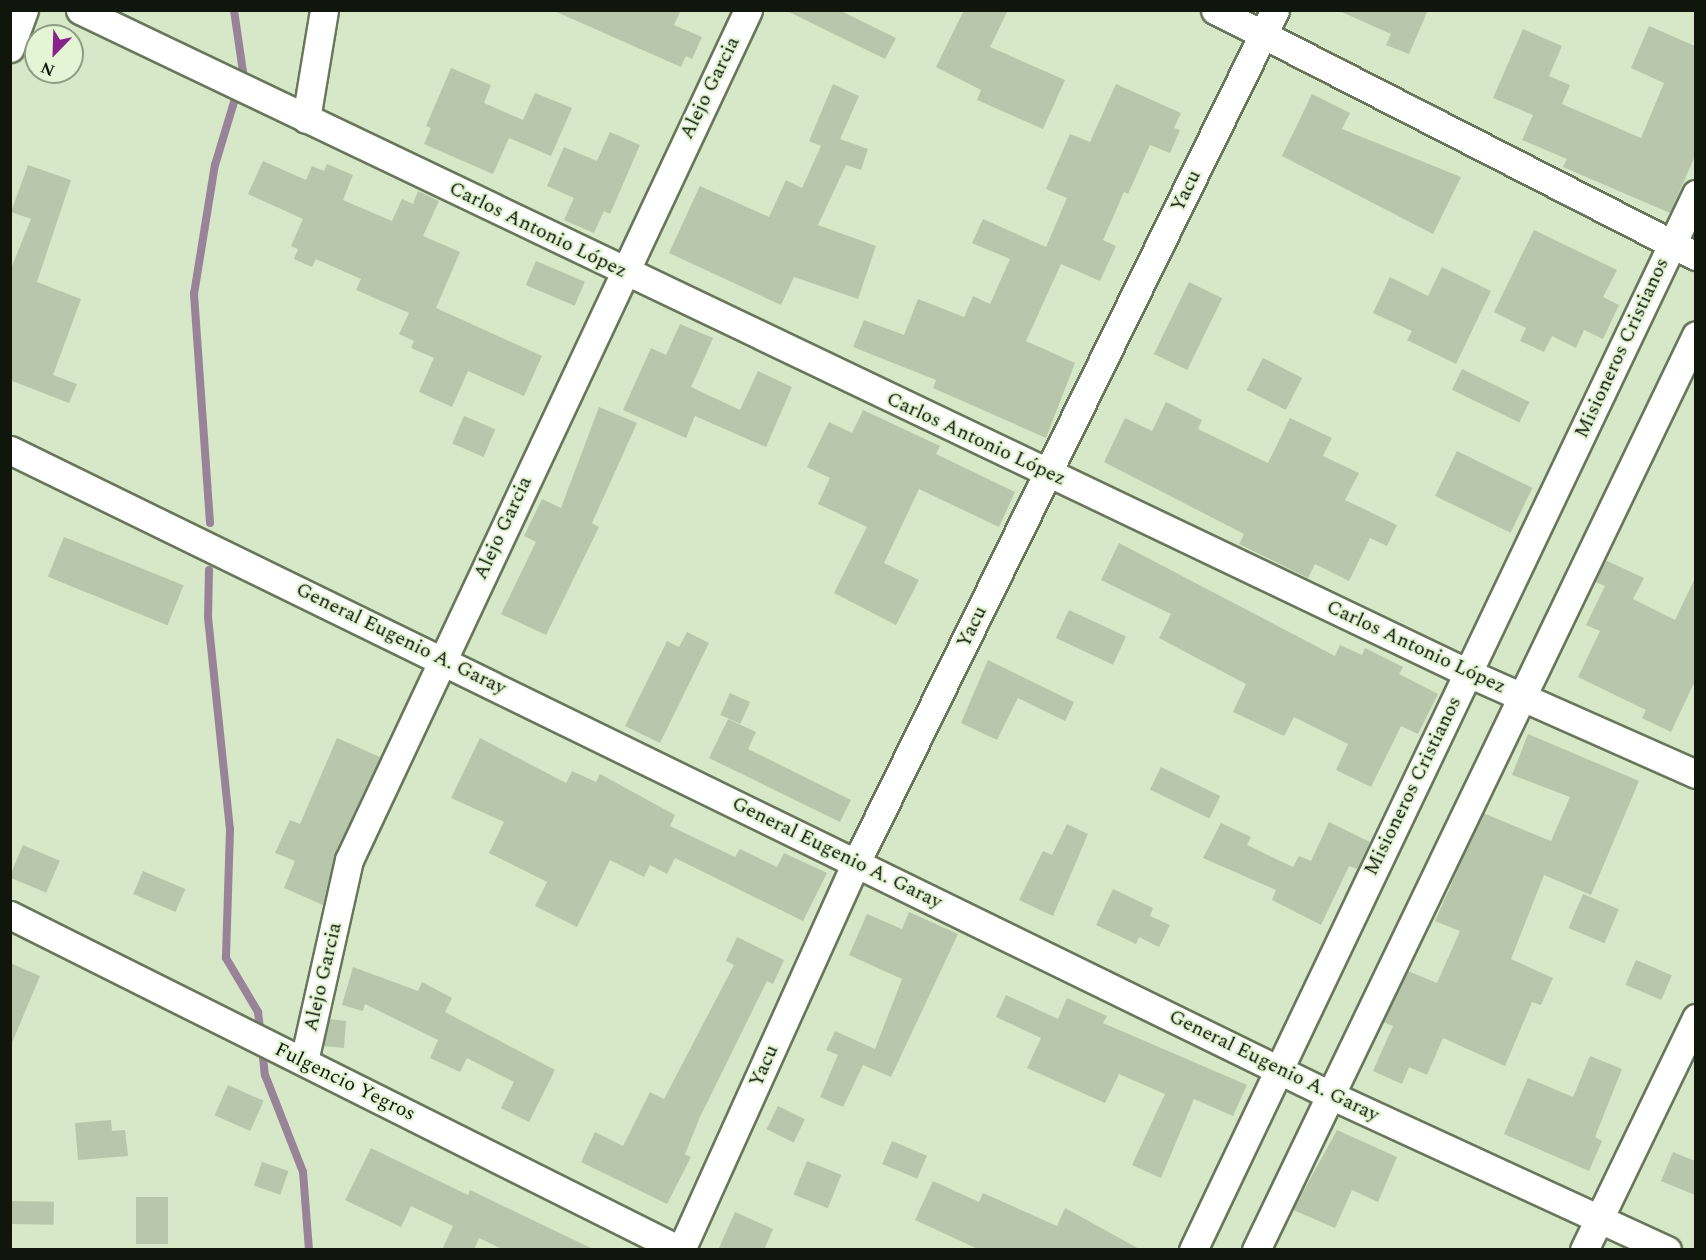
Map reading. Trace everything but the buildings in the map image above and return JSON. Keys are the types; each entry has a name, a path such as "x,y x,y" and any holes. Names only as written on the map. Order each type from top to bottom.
{"street":[{"path":"10,48 24,10"},
{"name":"Carlos Antonio López","path":"80,10 1468,673 1695,774"},
{"path":"306,119 324,10"},
{"name":"Alejo Garcia","path":"292,1056 349,860 623,271 748,10"},
{"path":"1215,10 1695,256"},
{"name":"Yacu","path":"680,1250 855,863 1275,10"},
{"name":"Misioneros Cristianos","path":"1193,1250 1278,1067 1695,194"},
{"path":"1257,1250 1695,334"},
{"name":"General Eugenio A. Garay","path":"10,450 1278,1067 1330,1095 1667,1250"},
{"name":"Fulgencio Yegros","path":"10,915 680,1250"},
{"path":"1584,1250 1695,1018"}],"waterway":[{"path":"210,523 194,294 215,165 243,72 234,10"},
{"path":"209,570 208,617 230,829 226,958 258,1012 261,1035"},
{"path":"262,1048 265,1075 303,1172 309,1250"}]}
